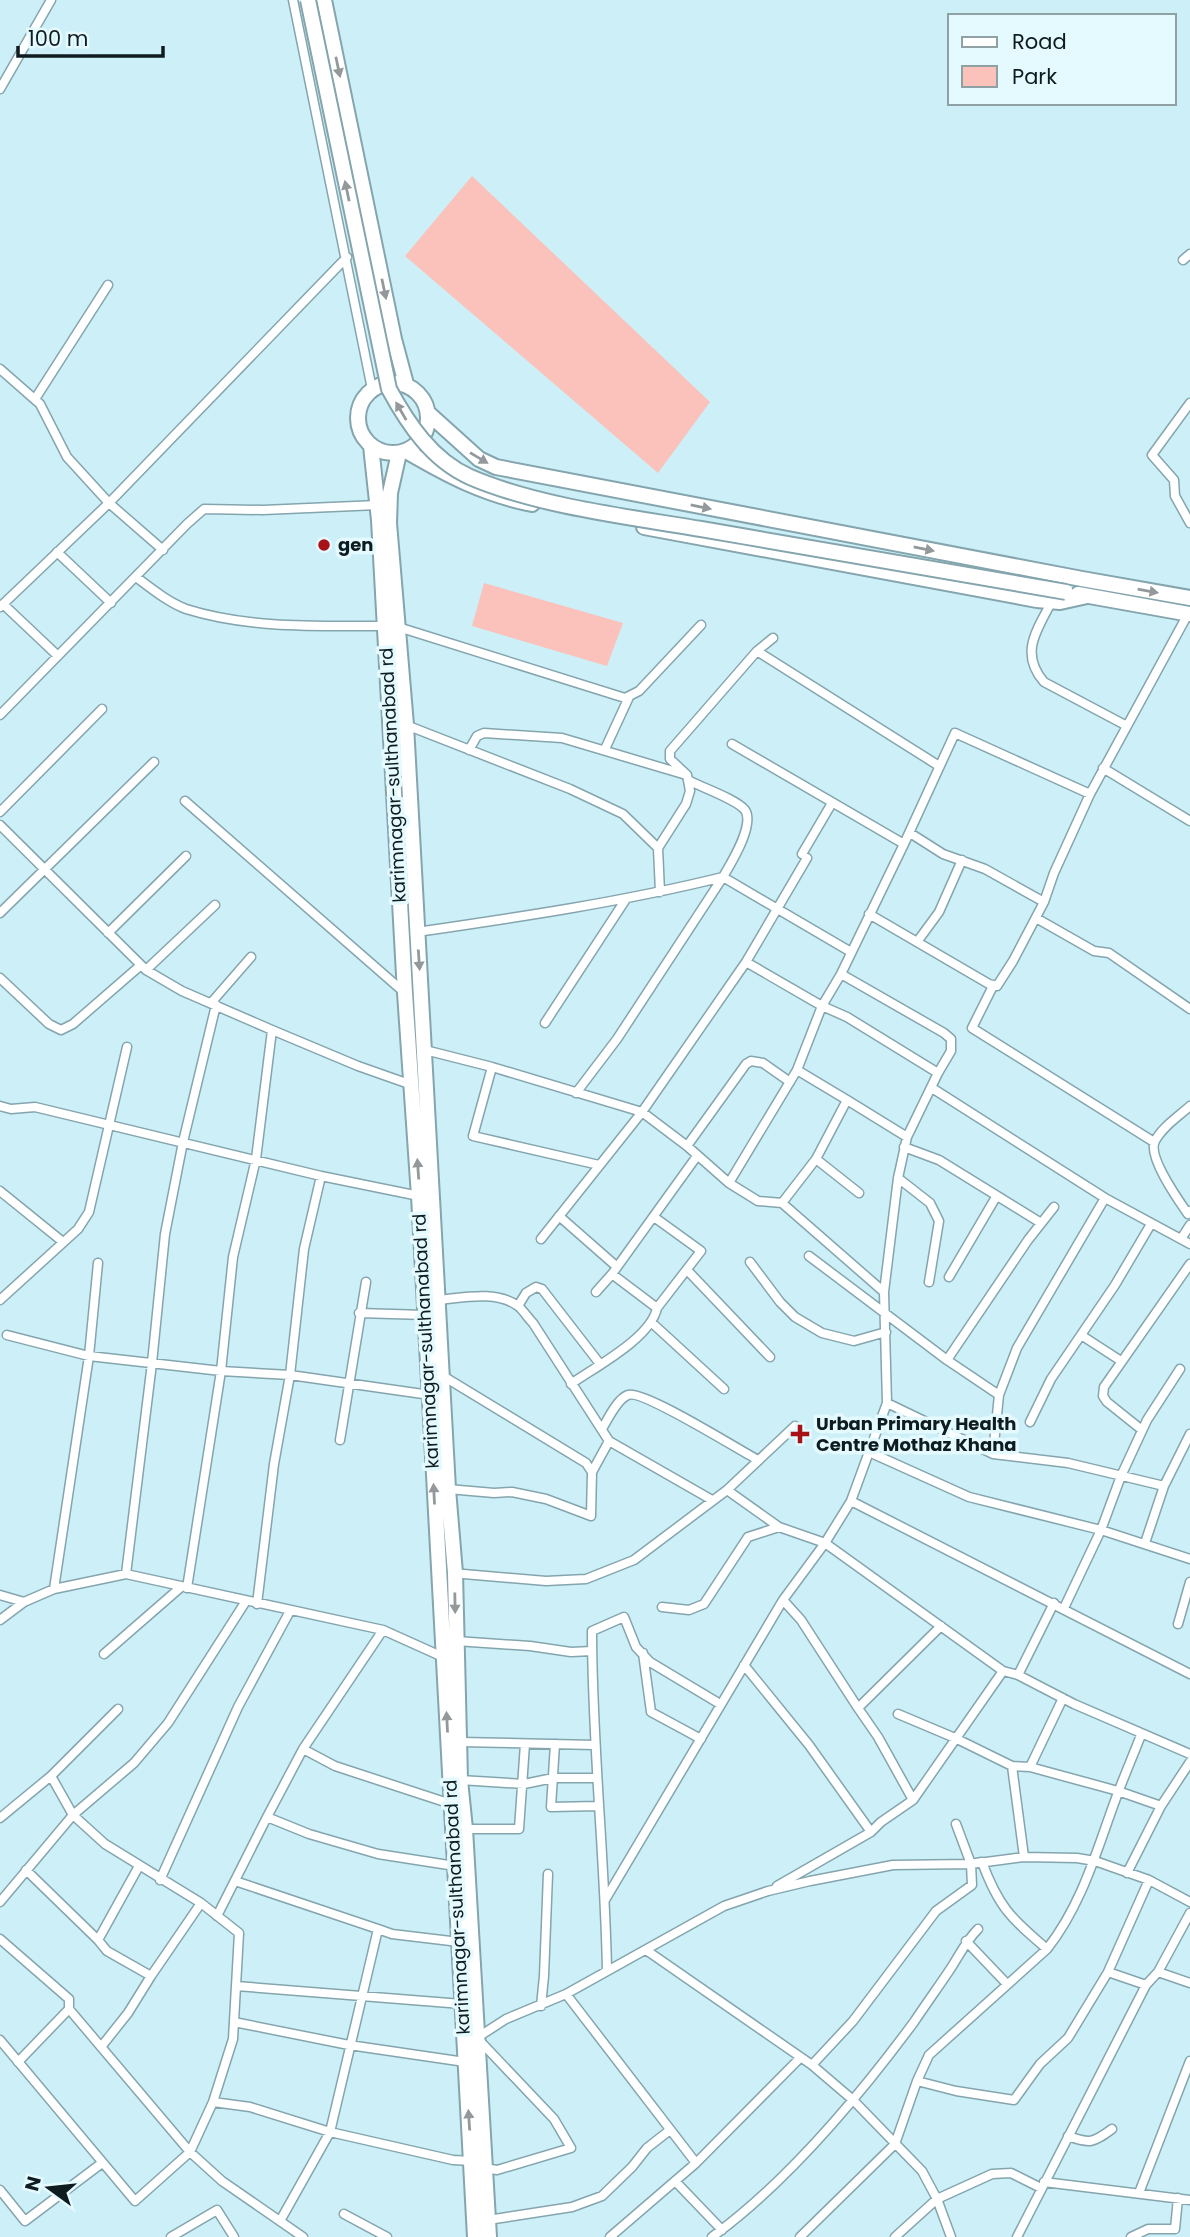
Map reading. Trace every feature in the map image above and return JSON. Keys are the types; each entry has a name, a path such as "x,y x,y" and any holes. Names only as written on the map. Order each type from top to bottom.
{"highway":[{"path":"308,0 388,389 405,419 436,456 468,476 529,497 641,519 1189,614"},
{"path":"324,0 406,384 423,399 429,421 424,436 403,452 390,493 391,627 406,725 448,1489 455,1573 470,2042 478,2165 489,2237"},
{"path":"406,384 385,383 372,389 362,400 358,414 362,435 372,446 384,452 403,452 467,485 497,496 626,523 1052,601 1060,602 1087,596"},
{"path":"428,413 479,459 496,467 1190,598"},
{"name":"karimnagar-sulthanabad rd","path":"372,446 391,627 405,993 419,1196 462,2004 470,2042 465,2062 478,2165 475,2237"}],"street":[{"path":"0,89 51,0"},
{"path":"293,0 372,389"},
{"path":"58,656 1,606 109,503 346,257"},
{"path":"35,399 108,285"},
{"path":"0,369 35,399 67,457 109,503 163,550"},
{"path":"1190,403 1152,455 1174,480 1175,496 1190,523"},
{"path":"0,715 204,509 263,510 378,505"},
{"path":"57,552 111,603"},
{"path":"136,577 167,600 186,608 224,617 293,627 391,627 608,694 629,697"},
{"path":"1052,601 1034,634 1031,661 1036,673 1044,682 1127,726"},
{"path":"869,914 997,986 1044,902 1054,873 1103,768 1189,614"},
{"path":"605,749 629,697 639,691 701,625"},
{"path":"660,892 658,848 686,804 688,778 670,759 670,751 757,652 773,638"},
{"path":"757,652 939,766"},
{"path":"0,812 102,709"},
{"path":"406,725 570,789 623,814 658,848"},
{"path":"469,750 477,736 494,733 562,738 605,749 688,778 746,811 748,820 745,832 723,877 617,1039 576,1093"},
{"path":"729,1182 797,1070 822,1006 841,974 910,833 955,733 1090,794"},
{"path":"732,744 904,844"},
{"path":"0,912 155,762"},
{"path":"1103,768 1190,821"},
{"path":"185,801 405,993"},
{"path":"541,1239 642,1112 746,962 777,911 832,803"},
{"path":"0,825 144,967 182,991 358,1066 412,1085"},
{"path":"910,833 943,854 985,869 1044,902"},
{"path":"108,933 186,856"},
{"path":"917,942 939,912 962,860"},
{"path":"417,932 539,915 723,877 777,911 851,951"},
{"path":"545,1023 626,899"},
{"path":"0,978 49,1024 61,1030 73,1024 144,967 215,905"},
{"path":"1036,918 1094,951 1109,953 1190,1009"},
{"path":"126,1574 165,1234 183,1142 214,1004 251,957"},
{"path":"746,962 822,1006 847,1017 938,1073"},
{"path":"605,1900 783,1600 825,1543 851,1501 887,1403 884,1292 898,1178 907,1137 951,1051 951,1040 944,1033 841,974"},
{"path":"993,986 972,1028 1154,1142"},
{"path":"104,1654 184,1587 221,1371 233,1257 256,1159 272,1030"},
{"path":"0,1286 3,1297 78,1228 89,1212 127,1047"},
{"path":"425,1050 642,1112 729,1182 758,1200 782,1203 884,1292"},
{"path":"687,1146 746,1063 763,1063 790,1082"},
{"path":"492,1067 473,1136 599,1165"},
{"path":"797,1070 907,1137"},
{"path":"932,1088 1105,1198 1190,1244"},
{"path":"782,1203 816,1159 847,1100"},
{"path":"0,1105 11,1109 35,1107 321,1176 419,1196"},
{"path":"1190,1106 1154,1142 1153,1149 1169,1186 1188,1214 1190,1211"},
{"path":"904,1147 939,1160 1041,1223"},
{"path":"596,1292 697,1156"},
{"path":"816,1159 859,1194"},
{"path":"257,1604 274,1464 290,1376 304,1249 321,1176"},
{"path":"898,1178 930,1203 939,1221 929,1282"},
{"path":"0,1191 63,1242"},
{"path":"950,1277 996,1197"},
{"path":"993,1454 999,1395 1017,1348 1105,1198"},
{"path":"947,1360 1054,1207"},
{"path":"559,1216 657,1308"},
{"path":"570,1384 629,1345 651,1322 657,1308 701,1251 654,1217"},
{"path":"1030,1422 1051,1379 1115,1285 1151,1224"},
{"path":"1181,1239 1190,1225"},
{"path":"809,1256 947,1360 999,1395"},
{"path":"750,1262 780,1302 795,1317 822,1333 854,1341 886,1332"},
{"path":"54,1588 89,1356 98,1263"},
{"path":"1142,1430 1103,1396 1104,1387 1190,1264"},
{"path":"687,1270 770,1357"},
{"path":"340,1440 366,1282"},
{"path":"518,1306 533,1287 542,1289 600,1364"},
{"path":"438,1300 478,1296 505,1300 518,1306 533,1323 609,1441 712,1500"},
{"path":"359,1313 425,1315"},
{"path":"651,1322 724,1390"},
{"path":"7,1335 89,1356 290,1376 444,1397"},
{"path":"1081,1335 1121,1362"},
{"path":"1064,1608 1101,1530 1142,1430 1180,1369"},
{"path":"443,1376 586,1463 592,1472"},
{"path":"601,1429 625,1395 633,1394 659,1404 758,1460"},
{"path":"887,1403 993,1454 1068,1463 1164,1486"},
{"path":"439,1574 546,1581 586,1579 634,1560 727,1490 794,1426"},
{"path":"1146,1543 1164,1486 1190,1434"},
{"path":"448,1489 512,1492 546,1499 591,1516 592,1472 609,1441"},
{"path":"869,1452 970,1497 1101,1530 1190,1559"},
{"path":"727,1490 779,1527 825,1543 1003,1671 1018,1675 1141,1735 1190,1754"},
{"path":"851,1501 1190,1674"},
{"path":"662,1607 689,1610 704,1604 748,1537 779,1527"},
{"path":"0,1620 24,1602 54,1588 126,1574 383,1630 443,1657"},
{"path":"1178,1624 1190,1583"},
{"path":"0,1595 24,1602"},
{"path":"783,1600 801,1620 878,1737 913,1800"},
{"path":"0,1902 73,1815 134,1763 168,1723 246,1601"},
{"path":"1018,1675 1054,1603"},
{"path":"160,1880 232,1720 290,1611"},
{"path":"607,1971 596,1777 592,1630 624,1617 636,1647 650,1662 720,1704"},
{"path":"859,1708 942,1626"},
{"path":"217,1916 303,1749 383,1630"},
{"path":"456,1641 530,1646 571,1653 592,1651"},
{"path":"643,1653 651,1712 701,1739"},
{"path":"744,1665 809,1745 871,1832"},
{"path":"768,1891 871,1832 913,1800 1003,1671"},
{"path":"1030,1767 1063,1698"},
{"path":"0,1818 51,1776 118,1709"},
{"path":"898,1714 1012,1766 1030,1767 1118,1791 1161,1807"},
{"path":"800,2237 895,2144 929,2055 1047,1949 1070,1915 1095,1861 1118,1791 1141,1735"},
{"path":"460,1742 595,1745"},
{"path":"465,1829 519,1829 526,1744"},
{"path":"555,1744 551,1807 598,1806"},
{"path":"303,1749 335,1766 451,1804"},
{"path":"1127,1873 1161,1807 1190,1762"},
{"path":"1012,1766 1024,1857"},
{"path":"0,2040 135,2201 190,2152 213,2102 233,2039 239,1933 201,1903 105,1844 73,1815 51,1776"},
{"path":"460,1780 524,1784 552,1778 596,1777"},
{"path":"1180,1777 1190,1780"},
{"path":"267,1817 309,1834 378,1854 454,1866"},
{"path":"812,2065 853,2021 936,1911 972,1885 971,1864 956,1824"},
{"path":"213,2102 250,2107 330,2132 498,2170 571,2148 554,2119 470,2042 506,2019 566,1994 724,1906 768,1891 893,1865 971,1864 1024,1857 1095,1861 1149,1880 1190,1902"},
{"path":"982,1862 992,1889 1005,1911 1047,1949"},
{"path":"99,1940 139,1866"},
{"path":"26,1870 99,1940 107,1951 150,1976"},
{"path":"541,2006 548,1874"},
{"path":"917,2081 956,2091 1014,2100 1040,2064 1068,2038 1108,1972 1149,1880"},
{"path":"235,1881 393,1934 459,1942"},
{"path":"101,2047 128,2013 150,1976 201,1903"},
{"path":"1017,2237 1146,1985 1158,1972 1190,1913"},
{"path":"280,2221 330,2132 379,1929"},
{"path":"712,2237 783,2175 853,2100 915,2021 966,1941 978,1929"},
{"path":"0,1939 69,1999 69,2009 190,2152 222,2181 303,2237"},
{"path":"966,1941 1007,1984"},
{"path":"646,1950 812,2065 853,2100 922,2171 937,2199 951,2237"},
{"path":"1108,1972 1146,1985"},
{"path":"1158,1972 1190,1983"},
{"path":"236,1986 462,2004"},
{"path":"566,1994 696,2163"},
{"path":"18,2062 69,2009"},
{"path":"234,2022 349,2045 465,2062"},
{"path":"610,2237 696,2163 800,2058"},
{"path":"1139,2193 1190,2061"},
{"path":"1068,2136 1085,2142 1097,2141 1112,2129"},
{"path":"488,2220 572,2207 602,2196 648,2148 670,2130"},
{"path":"2,2195 25,2221 102,2163"},
{"path":"895,2237 937,2199 992,2174 1012,2173 1043,2185 1190,2200"},
{"path":"675,2181 722,2230"},
{"path":"1131,2237 1149,2229 1175,2229 1178,2198"},
{"path":"171,2237 217,2210 234,2237"},
{"path":"344,2214 387,2237"}],"green space":[{"path":"472,176 710,402 658,473 405,256"},
{"path":"484,583 623,623 607,666 472,626"}],"place":[{"name":"gen","path":"324,545"},
{"name":"Urban Primary Health Centre Mothaz Khana","path":"800,1434"}]}
